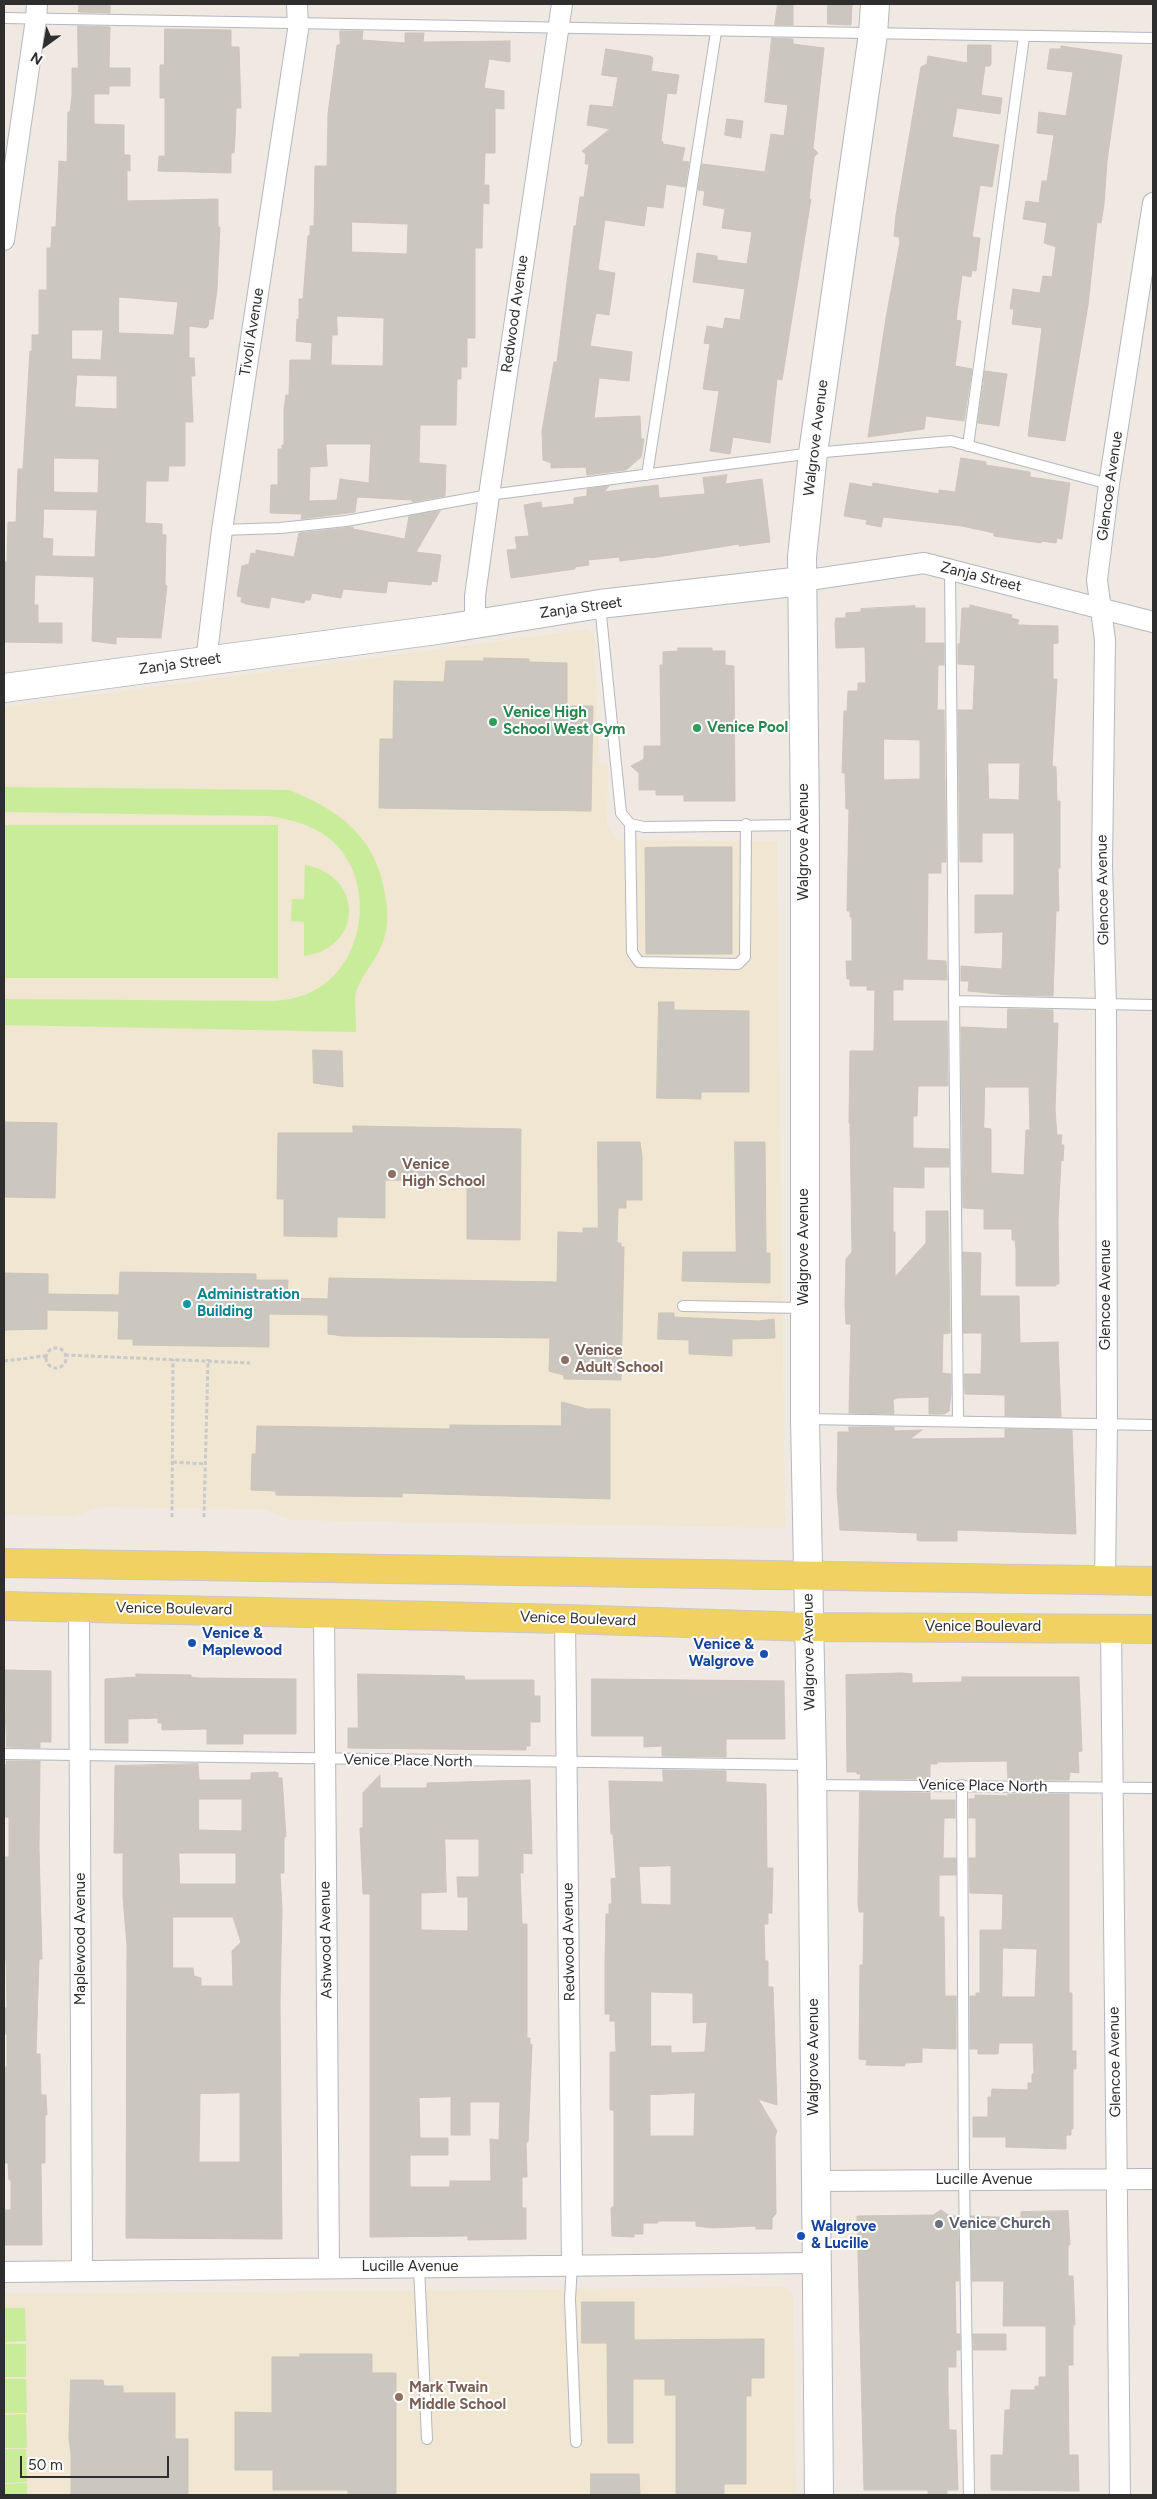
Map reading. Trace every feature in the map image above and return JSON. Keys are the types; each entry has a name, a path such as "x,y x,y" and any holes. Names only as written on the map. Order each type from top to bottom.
{"main road":[{"path":"4,1563 1153,1581"},
{"name":"Venice Boulevard","path":"4,1606 565,1618 808,1627 1153,1629"}],"street":[{"name":"Tivoli Avenue","path":"206,661 222,530 297,24 297,4"},
{"name":"Redwood Avenue","path":"475,624 475,596 489,495 539,144 562,4"},
{"name":"Walgrove Avenue","path":"819,2495 812,1775 807,1576 804,1308 805,825 802,557 813,453 873,34 875,4"},
{"path":"4,240 36,11"},
{"name":"Glencoe Avenue","path":"1105,1580 1107,1424 1106,1005 1102,864 1105,640 1097,580 1109,484 1153,203"},
{"name":"Zanja Street","path":"4,688 475,624 600,604 802,581 924,563 950,568 1153,622"},
{"name":"Maplewood Avenue","path":"79,1607 82,2271"},
{"name":"Ashwood Avenue","path":"324,1613 329,2267"},
{"name":"Redwood Avenue","path":"565,1618 572,2265"},
{"name":"Glencoe Avenue","path":"1110,1628 1120,2495"},
{"name":"Lucille Avenue","path":"815,2181 1153,2179"},
{"name":"Lucille Avenue","path":"4,2272 816,2263"}],"lane":[{"path":"4,18 36,11 297,24 1153,38"},
{"path":"647,475 716,32"},
{"path":"968,446 1024,37"},
{"path":"222,530 280,528 346,521 489,495 813,453 951,441 1109,484"},
{"path":"950,568 958,1420"},
{"path":"600,604 621,814 630,824 644,827 746,824 805,825"},
{"path":"630,824 632,952 639,962 738,964 745,957 746,824"},
{"path":"955,1000 1153,1005"},
{"path":"683,1306 804,1308"},
{"path":"805,1420 958,1420 1153,1425"},
{"name":"Venice Place North","path":"4,1754 567,1762 962,1785 1153,1788"},
{"path":"962,1785 964,2180 969,2495"},
{"path":"572,2265 570,2299 576,2442"},
{"path":"419,2267 427,2439"}],"path":[{"path":"4,1361 45,1356 49,1350 55,1348 61,1349 66,1355 208,1359 250,1363"},
{"path":"45,1356 48,1366 55,1369 64,1365 66,1355"},
{"path":"172,1517 173,1359"},
{"path":"204,1517 208,1359"},
{"path":"173,1462 205,1464"}],"shaded area":[{"name":"Venice High School","path":"584,630 594,633 599,764 608,765 607,824 618,840 777,841 785,1528 291,1520 264,1509 100,1507 74,1516 4,1515 4,707"},
{"name":"Mark Twain Middle School","path":"784,2287 791,2291 793,2298 796,2495 4,2495 4,2294"}],"green space":[{"path":"4,787 289,790 338,815 351,826 372,853 379,870 387,906 385,935 375,958 357,989 355,999 356,1032 4,1025 4,999 266,1001 284,1000 311,992 330,979 345,962 355,941 359,918 359,895 354,872 343,852 320,832 292,820 269,816 4,812"},
{"path":"4,825 278,825 278,978 4,978"},
{"path":"305,865 324,871 338,882 346,896 349,911 346,926 338,940 324,950 304,956 304,922 291,921 292,899 304,899"},
{"path":"4,2308 25,2308 26,2341 4,2342"},
{"path":"4,2344 26,2344 26,2377 4,2377"},
{"path":"4,2379 26,2379 27,2413 4,2413"},
{"path":"26,2414 27,2448 4,2448 4,2415"},
{"path":"4,2449 26,2449 27,2482 4,2483"},
{"path":"27,2483 27,2495 4,2495 4,2484"}],"building":[{"path":"79,4 110,4 110,13 79,12"},
{"path":"778,4 793,4 793,25 775,25"},
{"path":"828,4 852,4 851,25 828,24"},
{"path":"78,26 110,27 109,68 130,68 130,86 109,86 109,94 94,94 94,124 124,125 124,155 130,155 130,171 127,170 127,201 218,199 218,227 220,227 217,289 213,319 209,319 208,326 206,328 189,326 189,358 194,358 195,376 191,376 193,422 185,422 185,466 169,466 168,481 146,481 145,523 162,524 162,535 166,535 165,584 167,586 161,638 116,637 116,644 92,641 94,577 35,575 34,605 38,605 38,623 62,623 62,643 4,642 4,562 7,562 8,522 16,522 18,469 23,469 32,335 39,335 39,290 47,290 47,248 51,248 52,227 56,227 59,161 67,162 68,112 70,112 72,96 72,68 78,68","holes":["119,297 178,302 174,335 119,333","72,330 103,330 101,360 72,359","77,375 117,376 117,409 75,407","54,458 99,459 98,493 54,492","44,509 97,510 95,557 52,556 53,539 43,538"]},
{"path":"165,29 231,30 231,47 239,47 241,108 236,108 234,153 231,153 231,173 158,171 159,156 165,156 165,98 160,98 160,65 164,65"},
{"path":"340,31 363,31 362,40 405,43 405,33 424,33 423,42 510,41 510,62 489,59 484,88 504,91 504,109 495,108 495,153 485,153 484,185 489,185 489,204 483,203 482,248 475,248 475,338 467,338 467,367 461,367 461,379 457,379 456,425 420,425 419,463 446,465 445,496 412,502 412,500 357,497 355,512 301,519 302,514 270,513 271,485 278,485 278,449 282,449 282,445 284,445 284,409 286,395 289,395 290,360 311,360 312,343 296,341 297,319 299,319 299,299 303,299 308,236 310,235 310,226 314,226 315,166 327,166 328,114 337,45 340,45","holes":["352,222 408,224 407,254 352,252","337,316 384,318 383,366 331,365 332,335 337,335","326,444 371,444 369,483 340,479 337,500 309,501 310,467 327,466"]},
{"path":"772,38 793,39 793,44 824,48 813,148 818,153 814,157 809,199 811,199 782,380 777,379 770,443 733,437 730,454 710,451 719,391 703,389 710,344 704,343 707,326 723,329 725,318 740,320 745,289 693,282 697,253 717,256 717,260 747,264 752,232 722,228 725,209 703,205 705,191 698,190 702,164 765,172 771,134 784,136 788,105 765,102"},
{"path":"968,45 991,45 991,64 990,66 985,66 981,95 1002,98 1000,114 957,108 952,137 999,145 992,187 980,185 972,237 980,238 976,271 972,270 971,277 962,275 956,320 961,321 955,366 972,369 964,421 926,416 924,429 868,437 886,318 900,242 899,237 894,236 896,215 921,67 927,64 928,56 967,63"},
{"path":"1061,46 1122,55 1107,161 1104,204 1101,223 1097,222 1088,305 1065,441 1028,436 1042,328 1012,324 1014,309 1010,309 1013,289 1040,293 1043,276 1052,277 1056,247 1044,243 1047,223 1023,219 1026,201 1039,203 1042,181 1047,181 1054,135 1037,133 1039,112 1066,116 1073,72 1047,69 1050,49 1061,49"},
{"path":"606,49 650,56 653,58 651,71 679,75 676,94 667,93 661,141 663,144 685,148 682,161 689,162 685,187 666,184 663,208 647,206 644,226 605,220 598,270 615,273 609,315 596,313 590,346 632,352 629,381 599,378 594,418 640,416 641,439 644,439 641,457 626,470 587,475 586,467 551,468 551,463 543,460 542,431 554,362 557,362 574,226 576,226 580,197 584,197 589,164 585,164 586,154 582,151 610,129 587,125 590,105 613,107 618,77 602,75"},
{"path":"727,119 743,121 741,138 725,135"},
{"path":"985,371 1007,374 999,426 978,423"},
{"path":"961,458 986,462 986,465 1030,472 1030,477 1070,483 1062,539 1057,538 1056,543 1042,541 1041,543 994,536 994,533 962,526 883,517 881,527 866,524 867,520 844,516 850,483 872,487 873,483 939,494 939,490 955,492"},
{"path":"727,475 725,484 762,479 770,542 739,546 739,544 651,558 620,561 619,557 588,560 589,565 575,567 575,569 511,578 507,550 517,549 515,537 529,536 524,505 541,502 542,508 574,504 574,498 587,496 587,489 609,486 604,492 658,485 659,498 705,494 703,478"},
{"path":"440,511 416,552 441,555 437,582 432,581 431,585 388,581 386,593 343,589 341,598 312,593 310,600 305,600 304,603 271,597 269,608 246,604 241,602 242,597 237,596 242,566 249,564 251,553 256,554 256,550 294,557 299,533 353,527 353,529 405,539 409,516"},
{"path":"970,605 1012,615 1011,618 1019,620 1017,625 1058,626 1058,643 1053,644 1053,679 1057,679 1052,766 1056,767 1057,801 1060,801 1060,868 1058,868 1059,911 1056,911 1053,996 1008,995 968,991 969,981 961,981 961,966 1002,969 1003,932 975,933 975,895 1014,895 1014,833 982,833 982,862 960,862 958,710 973,710 975,665 958,664 958,644 960,644 962,608 970,608","holes":["988,763 1020,763 1019,800 989,799"]},
{"path":"915,606 915,608 925,608 925,643 944,643 944,665 938,665 937,710 944,710 946,862 941,862 941,873 928,873 927,960 946,961 947,980 903,979 903,990 893,990 893,1021 947,1021 948,1086 918,1086 917,1116 913,1116 913,1148 949,1149 949,1167 924,1167 924,1188 893,1187 893,1232 895,1232 895,1277 926,1243 926,1211 948,1211 950,1333 943,1334 942,1373 951,1374 951,1394 949,1411 944,1414 929,1414 929,1397 897,1398 893,1400 894,1414 849,1413 851,1324 846,1324 845,1307 846,1259 852,1252 849,1123 850,1051 874,1051 875,990 867,990 867,986 850,986 850,979 847,979 846,961 852,961 852,917 850,917 850,911 847,911 849,809 846,809 845,773 842,773 844,711 847,711 848,691 858,691 858,683 866,683 865,647 836,648 835,623 836,618 846,618 846,613 861,612 861,609","holes":["884,739 920,740 920,779 884,780"]},
{"path":"678,648 712,648 712,651 725,651 725,665 734,666 735,801 684,801 684,795 656,795 656,790 639,790 639,773 631,766 644,759 644,746 661,746 660,665 663,665 663,652 678,651"},
{"name":"Venice High School West Gym","path":"484,658 529,659 529,662 567,663 567,706 593,706 591,811 379,808 380,739 393,739 394,681 444,682 446,661 484,661"},
{"path":"732,847 732,954 646,954 645,848"},
{"path":"659,1002 674,1002 674,1010 749,1011 749,1092 701,1092 701,1099 657,1098"},
{"path":"1008,1009 1053,1010 1053,1023 1058,1023 1055,1110 1057,1135 1062,1135 1061,1145 1064,1145 1063,1161 1061,1160 1058,1221 1059,1284 1056,1284 1056,1286 1016,1286 1016,1249 1015,1240 1012,1240 1012,1229 984,1229 984,1209 963,1208 961,1027 1007,1029","holes":["985,1087 1029,1087 1030,1130 1026,1130 1024,1175 991,1173 991,1129 984,1128"]},
{"path":"313,1050 342,1051 343,1087 314,1083"},
{"path":"4,1122 57,1123 55,1198 4,1197"},
{"path":"353,1126 521,1129 520,1240 467,1239 467,1181 385,1180 385,1218 337,1217 337,1237 284,1236 284,1199 277,1199 278,1133 353,1133"},
{"path":"598,1142 640,1142 642,1157 642,1200 626,1200 626,1208 618,1208 617,1243 621,1243 621,1247 624,1247 621,1380 564,1379 564,1375 549,1371 550,1338 343,1336 328,1334 328,1315 269,1314 269,1347 133,1345 133,1339 118,1339 119,1311 47,1310 47,1329 4,1330 4,1273 48,1274 48,1294 119,1295 120,1272 256,1274 256,1280 288,1280 287,1298 328,1299 329,1278 557,1282 558,1232 583,1233 583,1228 598,1228"},
{"path":"735,1142 765,1142 766,1253 770,1253 770,1283 682,1281 683,1252 736,1252"},
{"path":"963,1252 981,1253 980,1296 1019,1296 1020,1343 1058,1342 1061,1417 1005,1416 1005,1395 965,1394 964,1374 981,1374 982,1333 964,1333"},
{"path":"659,1313 674,1313 674,1317 758,1321 774,1319 775,1338 732,1339 732,1356 689,1354 689,1340 658,1339"},
{"path":"562,1402 587,1409 610,1409 610,1499 402,1493 402,1497 276,1495 276,1491 251,1490 252,1454 256,1454 257,1426 450,1429 450,1425 561,1426"},
{"path":"849,1427 894,1427 894,1431 922,1430 910,1439 1005,1438 1005,1429 1072,1430 1076,1534 957,1530 957,1541 920,1541 917,1540 917,1533 840,1530 837,1490 838,1432 849,1432"},
{"path":"4,1670 51,1671 51,1742 40,1742 40,1748 7,1747"},
{"path":"136,1674 191,1675 191,1677 198,1678 296,1679 296,1734 243,1734 243,1744 207,1744 207,1729 162,1730 162,1723 158,1723 158,1718 128,1719 128,1743 105,1743 105,1679 136,1677"},
{"path":"358,1674 464,1676 465,1680 534,1680 534,1696 540,1696 540,1722 530,1722 530,1746 526,1746 526,1750 348,1748 348,1728 358,1728"},
{"path":"912,1674 912,1683 962,1682 962,1677 1079,1677 1082,1751 1078,1752 1079,1773 1070,1772 1069,1780 1008,1780 1007,1761 937,1762 937,1764 930,1764 930,1779 860,1779 861,1774 847,1772 846,1675"},
{"path":"592,1679 784,1681 785,1739 726,1739 726,1757 662,1756 662,1746 644,1747 644,1736 592,1736"},
{"path":"7,1761 40,1761 39,1848 42,1959 39,1959 36,2054 40,2054 41,2095 46,2095 47,2115 45,2115 45,2163 41,2163 42,2245 4,2245 4,2210 11,2210 11,2180 9,2180 8,2163 5,2163 4,2152 4,2067 7,2067 7,2034 4,2034 4,2008 7,2008 6,1960 4,1960 4,1857 9,1857 9,1817 4,1817 4,1765 6,1765"},
{"path":"198,1764 199,1780 251,1780 251,1773 275,1772 278,1773 278,1778 282,1778 286,1837 284,1837 284,1873 280,1873 282,1909 280,2002 282,2239 126,2238 127,1945 123,1897 123,1853 114,1853 115,1766","holes":["199,1799 242,1799 242,1831 199,1830","179,1853 236,1853 236,1884 180,1884","173,1917 233,1917 241,1942 232,1951 233,1986 201,1986 201,1978 194,1976 193,1968 173,1968","240,2093 240,2162 199,2162 200,2094"]},
{"path":"663,1770 726,1771 726,1782 766,1784 767,1868 773,1868 772,1913 768,1913 768,1924 764,1924 765,1961 768,1961 768,1987 773,1987 777,2105 758,2099 777,2131 775,2137 776,2214 772,2218 772,2229 756,2229 756,2226 712,2228 696,2226 696,2221 658,2221 658,2223 643,2223 643,2234 634,2234 634,2237 612,2236 611,2208 614,2206 614,2110 610,2110 610,2052 616,2052 615,2021 610,2021 610,2014 605,2014 605,1960 606,1914 609,1914 609,1904 612,1904 611,1879 616,1878 613,1834 611,1834 609,1781 663,1782","holes":["671,1866 671,1905 641,1904 639,1867","651,1992 693,1993 693,2023 707,2022 705,2052 671,2053 671,2046 651,2046","695,2093 694,2136 650,2136 650,2095"]},
{"path":"380,1775 380,1788 427,1788 427,1783 530,1780 532,1854 523,1853 523,1873 520,1873 522,1924 527,1924 527,2038 530,2038 530,2045 532,2044 528,2142 526,2142 527,2177 522,2177 522,2208 526,2208 526,2239 468,2240 468,2236 370,2237 370,1894 363,1894 360,1828 363,1828 363,1793","holes":["445,1839 479,1839 479,1877 457,1877 458,1897 468,1897 468,1931 421,1930 421,1893 446,1892","451,2097 451,2135 470,2135 470,2102 500,2102 499,2140 490,2139 491,2181 450,2181 450,2187 410,2187 410,2155 448,2155 448,2138 420,2138 419,2098"]},
{"path":"860,1792 930,1793 930,1800 955,1800 955,1818 944,1818 943,1858 956,1858 956,1875 939,1875 939,1917 944,1917 945,1996 956,1996 956,2049 922,2048 922,2062 905,2063 905,2066 866,2065 867,2060 859,2059 860,1965 863,1965 864,1912 859,1912 858,1904"},
{"path":"1008,1794 1069,1794 1069,1993 1072,1993 1072,2051 1076,2051 1076,2069 1073,2069 1073,2129 1071,2129 1071,2135 1066,2135 1066,2149 1006,2147 1006,2137 973,2137 973,2117 988,2117 988,2097 991,2097 992,2089 1028,2090 1028,2083 1032,2083 1032,2074 1034,2074 1033,2043 999,2043 998,2054 978,2054 978,2049 970,2049 970,1996 976,1996 976,1993 980,1993 980,1930 1002,1930 1003,1894 970,1893 969,1858 976,1858 976,1818 969,1818 969,1799 975,1799 975,1795 1008,1796","holes":["1003,1948 1037,1949 1035,1997 1002,1997"]},
{"path":"941,2210 950,2216 958,2216 959,2281 955,2281 956,2334 960,2334 960,2350 956,2350 956,2367 948,2367 948,2394 949,2430 956,2430 958,2490 947,2490 947,2495 928,2495 928,2490 864,2490 857,2216 933,2215"},
{"path":"1068,2211 1070,2245 1068,2245 1068,2276 1073,2276 1075,2325 1073,2325 1073,2365 1068,2365 1069,2455 1078,2455 1079,2491 991,2490 991,2455 1003,2455 1005,2410 1010,2410 1011,2390 1035,2390 1035,2386 1039,2386 1039,2377 1046,2377 1046,2326 1003,2326 1004,2281 972,2281 971,2216 1021,2218 1021,2212"},
{"path":"582,2302 634,2302 634,2340 764,2339 764,2378 751,2378 751,2396 746,2396 746,2484 724,2484 724,2495 676,2495 676,2395 665,2395 665,2379 633,2379 633,2443 608,2443 607,2343 582,2343"},
{"path":"973,2334 1006,2334 1006,2350 974,2350"},
{"path":"300,2354 372,2354 372,2373 396,2373 396,2495 348,2495 348,2490 273,2490 273,2470 235,2470 235,2412 272,2413 272,2357 300,2357"},
{"path":"71,2380 103,2380 104,2386 123,2386 123,2393 175,2393 175,2439 188,2439 188,2495 71,2495 69,2439"},
{"path":"591,2474 639,2474 640,2495 591,2495"}],"place":[{"name":"Venice High School West Gym","path":"493,722"},
{"name":"Venice Pool","path":"697,728"},
{"name":"Venice High School","path":"392,1174"},
{"name":"Administration Building","path":"187,1304"},
{"name":"Venice Adult School","path":"565,1360"},
{"name":"Venice & Maplewood","path":"192,1643"},
{"name":"Venice & Walgrove","path":"764,1654"},
{"name":"Venice Church","path":"939,2224"},
{"name":"Walgrove & Lucille","path":"801,2236"},
{"name":"Mark Twain Middle School","path":"399,2397"}]}
